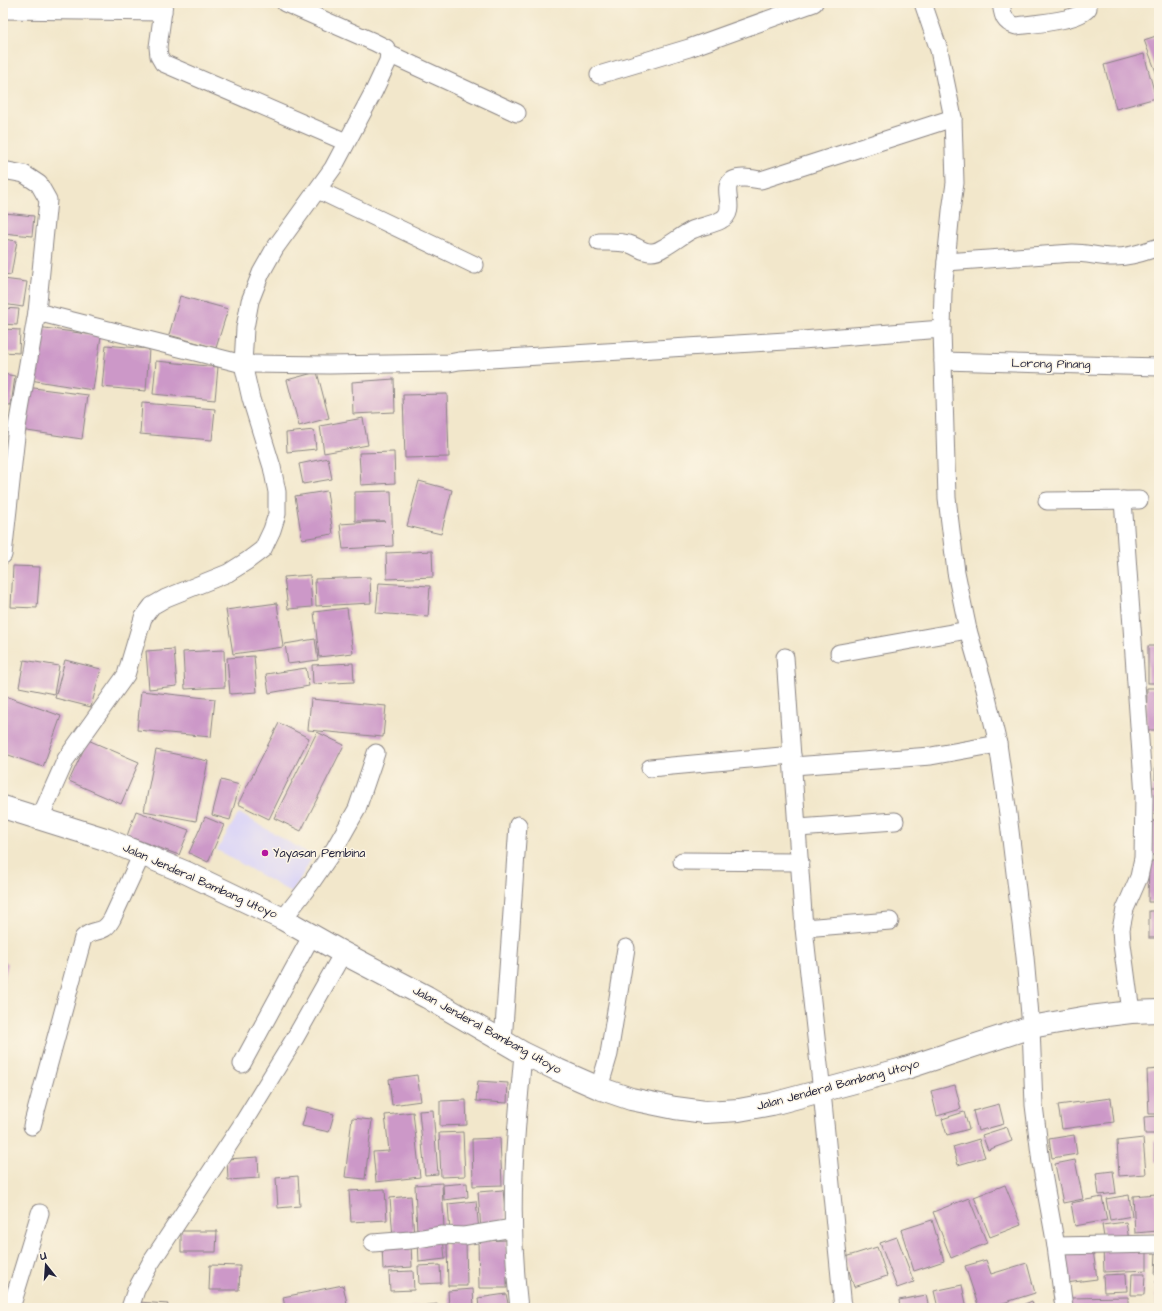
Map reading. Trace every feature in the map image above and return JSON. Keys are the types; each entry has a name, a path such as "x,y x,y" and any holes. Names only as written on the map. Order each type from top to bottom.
{"street":[{"path":"40,818 66,758 126,675 143,618 152,606 166,598 228,573 247,562 263,549 272,530 277,514 277,492 272,467 251,398 243,364 245,328 250,301 261,273 276,248 333,168 374,91 388,60 389,54 386,48 374,42 285,3"},
{"path":"599,75 689,48 814,3"},
{"path":"922,3 939,50 953,118 955,184 943,292 942,329 944,441 947,498 956,572 968,630 985,689 998,744 1025,957 1031,1027 1034,1105 1041,1163 1056,1246 1064,1308"},
{"path":"1001,3 1006,22 1016,26 1052,22 1080,15 1086,12 1088,8 1087,3"},
{"path":"3,10 163,7 158,47 159,56 163,63 346,142"},
{"path":"389,54 517,113"},
{"path":"599,242 624,242 632,244 644,251 651,252 659,250 690,231 722,220 727,216 729,209 727,191 730,182 734,180 761,180 953,118"},
{"path":"3,170 24,174 40,184 48,200 37,312 7,481 3,555"},
{"path":"318,190 475,265"},
{"path":"946,262 1072,253 1088,253 1111,257 1128,256 1159,247"},
{"path":"37,312 243,364 329,365 454,362 802,340 942,329"},
{"name":"Lorong Pinang","path":"943,361 1159,366"},
{"path":"1047,501 1131,500 1144,796 1143,858 1139,877 1125,908 1121,929 1131,1012"},
{"path":"839,653 968,630"},
{"path":"785,657 804,928 843,1308"},
{"path":"650,768 793,760 931,756 998,744"},
{"path":"283,919 335,848 357,809 376,753"},
{"name":"Jalan Jenderal Bambang Utoyo","path":"3,807 105,839 187,873 283,919 343,953 427,997 523,1053 558,1070 599,1088 631,1099 675,1108 705,1112 739,1110 772,1104 822,1092 903,1069 1031,1027 1082,1018 1131,1012 1159,1011"},
{"path":"798,828 895,821"},
{"path":"503,1042 518,825"},
{"path":"32,1126 83,938 88,933 103,930 108,926 142,854"},
{"path":"682,861 800,862"},
{"path":"804,928 890,921"},
{"path":"242,1064 312,935"},
{"path":"599,1088 609,1054 626,948"},
{"path":"130,1308 136,1290 150,1264 241,1126 295,1038 343,953"},
{"path":"519,1308 516,1286 513,1228 514,1174 523,1053"},
{"path":"11,1308 40,1213"},
{"path":"373,1243 442,1236 464,1236 513,1228"},
{"path":"1056,1246 1159,1244"}],"shaded area":[{"name":"Yayasan Pembina","path":"239,813 313,856 292,893 217,850"}],"building":[{"path":"1159,35 1159,80 1144,40"},
{"path":"1144,54 1156,98 1116,109 1104,65"},
{"path":"5,213 34,216 32,236 3,233"},
{"path":"3,239 17,241 11,275 3,274"},
{"path":"3,279 27,282 23,307 3,304"},
{"path":"180,296 228,309 216,348 169,335"},
{"path":"3,308 19,309 17,325 3,324"},
{"path":"38,327 101,336 93,390 30,380"},
{"path":"3,329 20,330 19,353 3,352"},
{"path":"106,345 149,349 146,391 102,387"},
{"path":"156,361 218,367 215,400 153,394"},
{"path":"317,372 329,418 299,426 287,380"},
{"path":"3,374 15,376 11,406 3,405"},
{"path":"394,379 395,412 353,414 352,382"},
{"path":"26,387 88,395 82,439 20,430"},
{"path":"447,394 449,457 405,458 403,395"},
{"path":"142,403 215,409 212,440 140,434"},
{"path":"363,418 368,445 324,453 320,426"},
{"path":"314,430 316,449 287,452 286,433"},
{"path":"394,452 395,483 361,485 359,453"},
{"path":"328,458 332,479 303,484 299,464"},
{"path":"419,481 452,490 441,534 407,526"},
{"path":"327,491 333,534 302,539 295,496"},
{"path":"391,491 393,546 343,549 340,524 385,521 355,521 355,492"},
{"path":"432,551 433,577 387,579 386,553"},
{"path":"13,566 40,567 37,608 11,607"},
{"path":"310,575 312,607 288,609 284,577"},
{"path":"370,577 371,603 316,606 315,579"},
{"path":"379,583 430,586 428,617 376,613"},
{"path":"277,603 283,647 233,654 226,610"},
{"path":"347,608 353,653 319,657 314,612"},
{"path":"315,639 318,660 288,664 285,644"},
{"path":"1148,646 1159,646 1159,683 1148,683"},
{"path":"174,649 177,686 149,689 146,651"},
{"path":"224,650 225,687 185,689 183,652"},
{"path":"254,656 257,692 230,694 227,658"},
{"path":"24,660 59,666 54,694 19,687"},
{"path":"65,660 101,669 91,707 55,698"},
{"path":"353,663 354,682 313,684 312,665"},
{"path":"306,668 309,686 269,693 266,674"},
{"path":"1147,688 1159,688 1159,730 1146,730"},
{"path":"141,691 215,699 211,737 137,730"},
{"path":"3,695 61,716 43,767 3,753"},
{"path":"311,699 386,706 383,737 308,730"},
{"path":"279,723 309,738 269,819 238,804"},
{"path":"317,732 344,745 301,831 274,818"},
{"path":"88,740 139,762 121,804 69,781"},
{"path":"1156,745 1159,745 1159,780 1155,780"},
{"path":"156,750 208,761 196,821 144,811"},
{"path":"221,780 240,785 230,820 212,815"},
{"path":"1152,787 1159,787 1159,814 1151,814"},
{"path":"136,811 189,830 179,855 127,836"},
{"path":"205,817 224,825 208,862 189,853"},
{"path":"1151,821 1159,821 1159,855 1150,855"},
{"path":"1149,861 1159,861 1159,902 1148,902"},
{"path":"1149,911 1159,911 1159,938 1149,938"},
{"path":"3,962 8,963 4,981 3,981"},
{"path":"1159,1069 1159,1114 1149,1114 1147,1070"},
{"path":"417,1075 421,1101 392,1105 389,1079"},
{"path":"478,1081 508,1083 507,1103 476,1101"},
{"path":"955,1085 961,1109 937,1116 931,1091"},
{"path":"1111,1098 1114,1122 1062,1129 1058,1105"},
{"path":"466,1100 467,1125 440,1126 440,1101"},
{"path":"999,1104 1004,1124 978,1131 973,1111"},
{"path":"307,1107 334,1114 329,1132 302,1126"},
{"path":"433,1110 438,1174 425,1175 419,1111"},
{"path":"413,1112 420,1177 376,1182 373,1152 389,1151 385,1115"},
{"path":"964,1112 969,1129 947,1135 942,1119"},
{"path":"1159,1116 1159,1134 1145,1134 1144,1117"},
{"path":"352,1118 372,1120 365,1179 345,1177"},
{"path":"1007,1127 1012,1141 988,1150 982,1135"},
{"path":"463,1132 465,1176 441,1177 439,1133"},
{"path":"1074,1135 1077,1154 1052,1158 1049,1139"},
{"path":"500,1138 502,1185 473,1186 472,1139"},
{"path":"1143,1138 1146,1174 1119,1176 1117,1141"},
{"path":"979,1139 985,1157 958,1165 953,1147"},
{"path":"1155,1141 1159,1141 1159,1162 1155,1162"},
{"path":"258,1157 259,1178 228,1180 227,1159"},
{"path":"1075,1160 1083,1199 1063,1203 1055,1164"},
{"path":"1113,1171 1116,1193 1099,1195 1096,1173"},
{"path":"298,1176 300,1206 278,1208 276,1178"},
{"path":"442,1183 444,1230 417,1232 415,1185"},
{"path":"467,1183 468,1197 444,1200 443,1185"},
{"path":"1005,1185 1021,1225 990,1237 974,1197"},
{"path":"385,1189 387,1220 351,1222 349,1191"},
{"path":"503,1190 507,1227 481,1229 478,1192"},
{"path":"1156,1194 1158,1231 1135,1233 1133,1196"},
{"path":"1129,1195 1132,1216 1110,1220 1106,1199"},
{"path":"411,1196 414,1236 393,1238 390,1198"},
{"path":"1102,1197 1107,1220 1075,1226 1071,1203"},
{"path":"969,1198 987,1243 951,1258 933,1212"},
{"path":"476,1201 479,1230 450,1233 448,1204"},
{"path":"932,1220 944,1261 914,1271 901,1230"},
{"path":"1126,1222 1129,1240 1105,1243 1102,1225"},
{"path":"181,1231 217,1231 216,1252 181,1252"},
{"path":"897,1237 914,1282 897,1288 880,1243"},
{"path":"443,1238 445,1259 419,1262 418,1240"},
{"path":"507,1240 507,1288 479,1288 478,1241"},
{"path":"466,1242 467,1286 448,1286 447,1243"},
{"path":"411,1243 412,1267 383,1269 382,1245"},
{"path":"877,1247 887,1276 854,1287 845,1257"},
{"path":"1147,1247 1147,1270 1104,1272 1103,1249"},
{"path":"1093,1250 1097,1279 1066,1283 1062,1255"},
{"path":"1156,1251 1159,1251 1159,1275 1155,1275"},
{"path":"986,1260 991,1274 1027,1263 1035,1293 987,1308 979,1308 965,1266"},
{"path":"210,1265 240,1266 239,1290 209,1290"},
{"path":"440,1265 441,1283 419,1284 418,1266"},
{"path":"413,1271 414,1290 390,1291 389,1272"},
{"path":"1126,1274 1127,1291 1104,1292 1103,1275"},
{"path":"1132,1274 1145,1274 1144,1295 1131,1295"},
{"path":"1156,1281 1159,1281 1159,1307 1156,1308"},
{"path":"343,1285 348,1308 285,1308 283,1297"},
{"path":"962,1285 967,1308 938,1308 934,1291"},
{"path":"473,1289 474,1307 449,1308 448,1291"},
{"path":"506,1294 509,1308 479,1308 478,1298"},
{"path":"926,1295 929,1308 900,1308 899,1300"},
{"path":"1128,1297 1128,1308 1069,1308 1069,1298"},
{"path":"1032,1301 1034,1308 1015,1308"},
{"path":"138,1302 168,1304 167,1308 137,1308"},
{"path":"438,1304 439,1308 411,1308 411,1307"}],"place":[{"name":"Yayasan Pembina","path":"265,853"}]}
